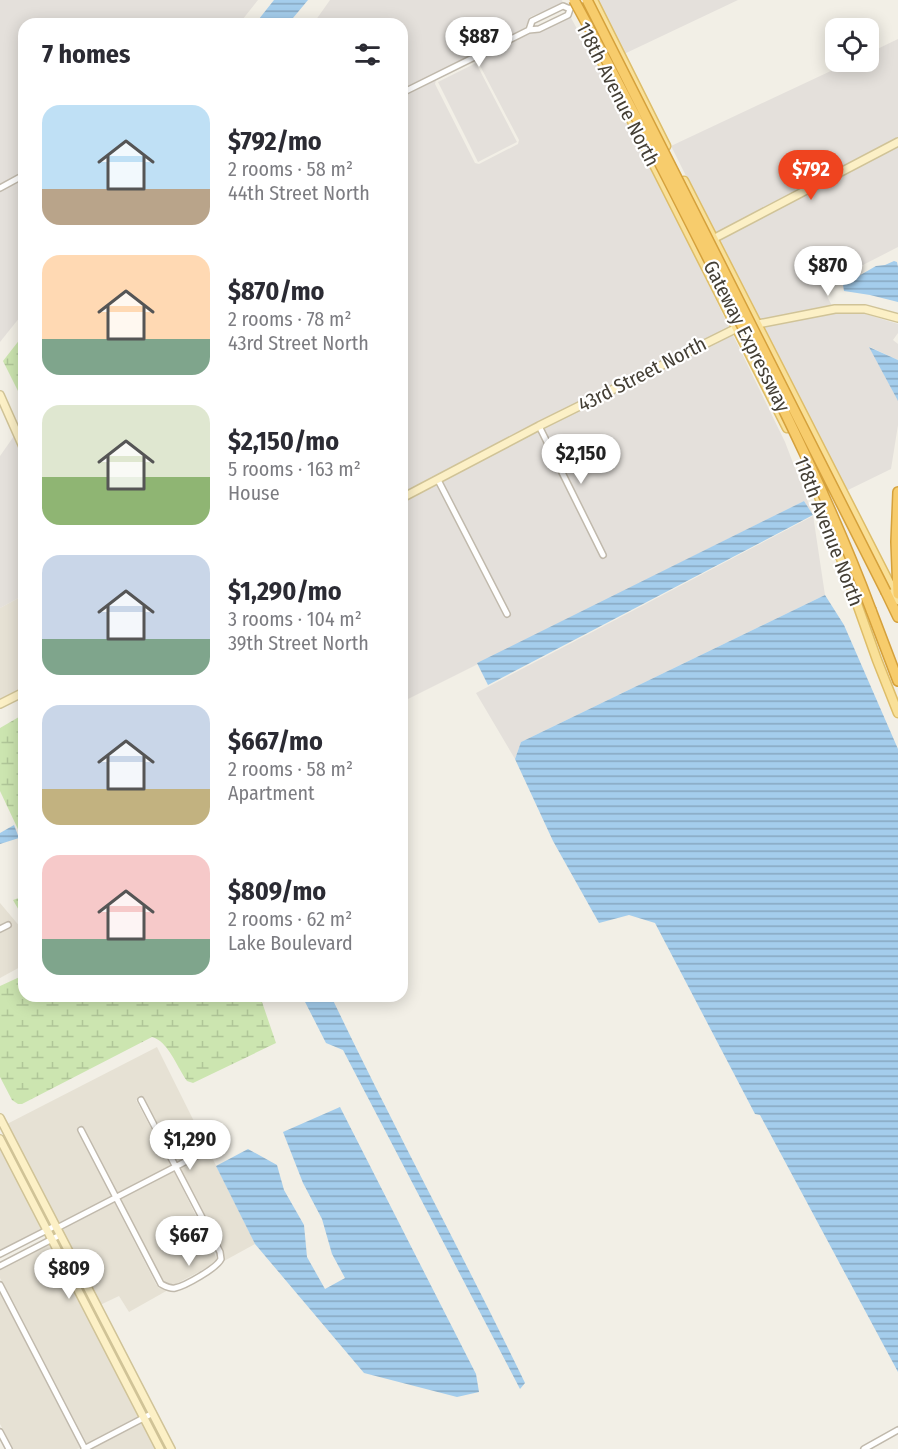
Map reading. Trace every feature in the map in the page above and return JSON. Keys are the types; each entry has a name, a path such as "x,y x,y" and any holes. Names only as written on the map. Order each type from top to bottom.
{"highway":[{"name":"Gateway Expressway","path":"587,0 898,616"},
{"name":"Gateway Expressway","path":"572,4 646,135 795,431 847,545 898,681"},
{"path":"898,492 896,542 898,594"}],"main road":[{"name":"118th Avenue North","path":"593,0 898,600"},
{"name":"118th Avenue North","path":"572,4 816,488 898,713"}],"street":[{"path":"529,30 532,21 572,4"},
{"path":"408,90 529,30 539,29 568,15 572,4"},
{"path":"713,239 898,142"},
{"path":"0,188 18,179"},
{"name":"43rd Street North","path":"408,495 736,327 835,309 865,309 898,318"},
{"path":"0,395 18,436"},
{"path":"539,426 603,555"},
{"path":"438,480 507,614"},
{"path":"0,704 18,695"},
{"path":"0,929 8,925"},
{"path":"81,1130 161,1284 171,1288 178,1286 216,1267 221,1259 220,1252 141,1100"},
{"path":"0,1118 171,1449"},
{"path":"0,1139 160,1449"},
{"path":"0,1266 51,1239 57,1230 204,1152"},
{"path":"0,1254 47,1230 57,1230"},
{"path":"0,1285 84,1449 153,1413"},
{"path":"864,1449 898,1430"},
{"path":"0,1432 9,1449"}],"shaded area":[{"path":"0,0 258,0 244,18 18,18 18,175 0,185"},
{"path":"330,0 562,0 563,3 530,17 525,28 408,87 408,18 317,18"},
{"path":"597,0 738,0 624,54"},
{"path":"570,16 648,159 729,327 534,425 408,492 408,94 525,35 540,32","holes":["474,61 478,62 519,140 518,144 479,164 475,163 435,84 436,80"]},
{"path":"898,39 898,139 715,234 671,146 829,72 879,72 879,48"},
{"path":"476,63 517,142 478,162 438,82"},
{"path":"898,146 898,247 822,286 832,306 759,321 718,240"},
{"path":"18,182 18,320 0,342 0,191"},
{"path":"835,312 859,312 898,324 898,333 893,340 898,344 898,360 870,347 898,401 898,425 891,469 846,491 762,327"},
{"path":"732,333 785,442 813,515 825,595 521,742 515,759 476,693 813,516 804,501 408,699 408,499 436,484 505,618 511,616 442,481 537,431 601,558 607,556 543,427"},
{"path":"14,436 18,445 18,598 0,608 0,456"},
{"path":"18,598 18,691 0,701 0,608"},
{"path":"0,903 18,924 18,968 0,978 0,932 12,926 9,921 0,925"},
{"path":"157,1047 255,1244 224,1261 222,1249 180,1168 208,1153 205,1148 177,1163 142,1096 136,1100 171,1166 118,1194 82,1126 77,1130 112,1197 58,1224 7,1124"},
{"path":"0,1146 42,1229 0,1251"},
{"path":"174,1171 217,1259 214,1264 174,1285 163,1281 120,1199"},
{"path":"114,1202 156,1284 159,1288 168,1290 129,1312 119,1296 100,1305 61,1229"},
{"path":"50,1244 139,1417 86,1445 0,1278 0,1270"},
{"path":"0,1293 80,1448 13,1449 0,1424"},
{"path":"142,1422 156,1449 91,1449"}],"green space":[{"path":"18,342 18,391 3,361"},
{"path":"18,718 18,829 0,791 0,728"},
{"path":"18,898 18,909 13,900"},
{"path":"18,978 18,1002 262,1002 276,1043 193,1083 187,1081 163,1044 152,1037 18,1104 12,1100 0,1077 0,986"}],"water":[{"path":"274,0 308,0 293,18 260,18"},
{"path":"897,262 898,267 898,302 844,291 843,285 876,266"},
{"path":"869,347 898,360 898,401"},
{"path":"804,501 813,515 488,685 477,663"},
{"path":"825,595 844,625 898,749 898,1372 760,1115 755,1114 655,923 629,915 599,923 553,841 515,759 521,742"},
{"path":"14,825 18,838 0,844 0,833"},
{"path":"305,1002 334,1002 525,1383 520,1389 343,1050 326,1043"},
{"path":"340,1107 476,1374 479,1392 457,1397 364,1373 255,1244 216,1166 248,1149 277,1165 284,1190 304,1225 307,1257 325,1289 345,1278 332,1254 322,1219 303,1183 283,1132"}]}
